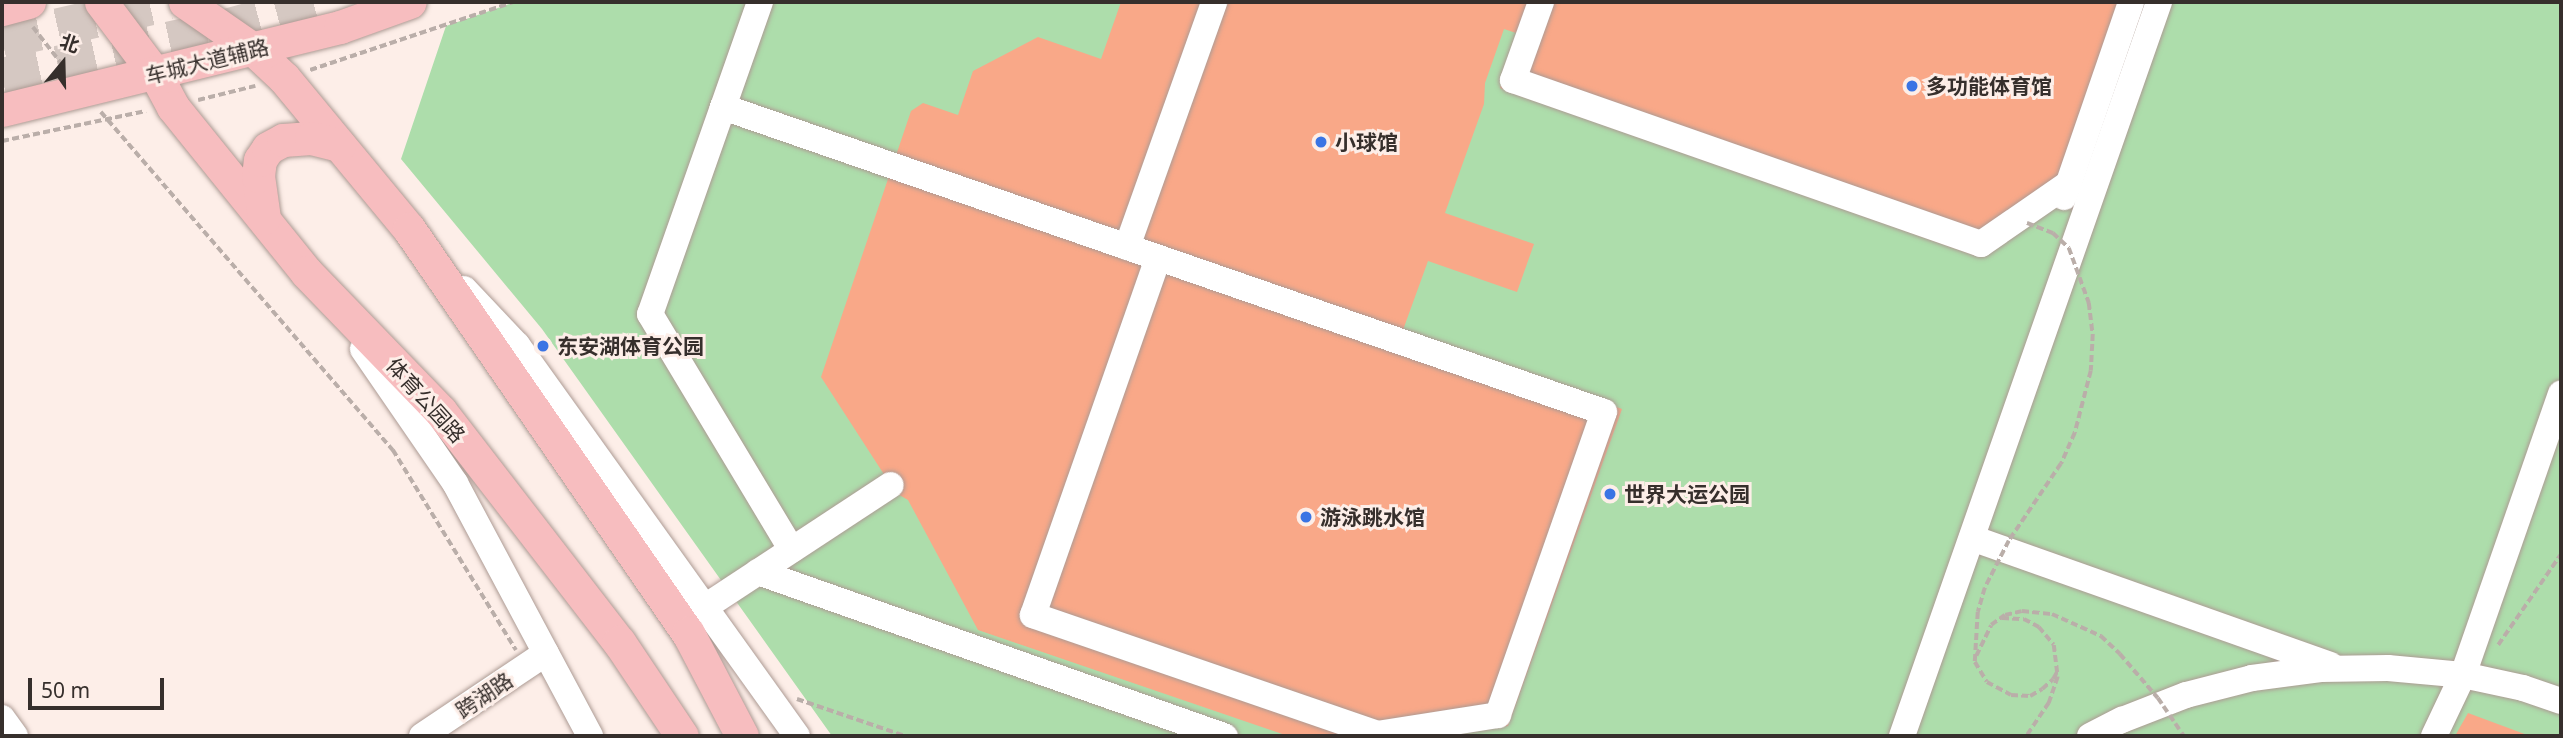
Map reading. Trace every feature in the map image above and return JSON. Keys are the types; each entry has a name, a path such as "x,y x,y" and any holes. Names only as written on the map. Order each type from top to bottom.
{"main road":[{"name":"体育公园路","path":"101,2 156,75 173,107 306,272 441,412 619,642 682,736"},
{"path":"185,2 253,49 284,78 409,229 688,634 742,736"},
{"name":"车城大道辅路","path":"2,110 156,75 340,27 410,2"},
{"path":"264,218 258,176 260,160 268,148 283,139 311,138 339,145"}],"street":[{"path":"760,2 650,314 792,550"},
{"path":"1127,247 1214,2"},
{"path":"1537,3 1513,80 1981,244 2066,190 2131,2"},
{"path":"1902,736 2159,2"},
{"path":"723,107 1604,412 1498,715 1378,734 1033,615 1158,258"},
{"path":"409,229 517,345 797,736"},
{"path":"306,272 387,381 455,483 536,660 590,736"},
{"path":"2434,736 2463,676 2561,394"},
{"path":"705,607 891,485"},
{"path":"1972,538 2341,669"},
{"path":"758,572 1224,736"},
{"name":"跨湖路","path":"422,736 536,660"},
{"path":"2090,736 2122,720 2186,695 2252,678 2341,669 2388,668 2463,676 2523,688 2561,701"},
{"path":"2,718 15,736"}],"path":[{"path":"18,5 82,90 393,450 536,660"},
{"path":"2027,223 2053,233 2068,248 2089,303 2093,334 2091,371 2075,433 2061,464 2009,541 1985,589 1978,612 1975,662 1987,682 2011,695 2029,696 2042,689 2058,670"},
{"path":"2497,647 2561,554"},
{"path":"1975,662 1984,634 2002,618 2022,611 2052,614 2101,636 2158,698 2184,736"},
{"path":"2002,618 2024,619 2039,626 2054,645 2059,677 2049,702 2026,736"},
{"path":"764,687 905,736"}],"green space":[{"name":"世界大运公园","path":"515,2 2561,2 2561,736 832,736 542,329 401,159 446,26"}],"building":[{"path":"1121,2 2145,2 2081,186 1976,256 1500,88 1519,34 1504,29 1485,83 1484,104 1445,213 1534,244 1517,292 1428,261 1403,330 1622,409 1508,726 1431,736 1288,736 978,630 908,500 896,493 821,377 911,111 923,103 958,115 973,71 1038,37 1101,59"},
{"path":"2468,713 2530,736 2455,736"}],"tunnel":[{"path":"2,40 169,2"},
{"path":"2,77 222,29 321,2"}],"place":[{"name":"多功能体育馆","path":"1912,86"},
{"name":"小球馆","path":"1321,142"},
{"name":"东安湖体育公园","path":"543,346"},
{"name":"世界大运公园","path":"1610,494"},
{"name":"游泳跳水馆","path":"1306,517"}]}
